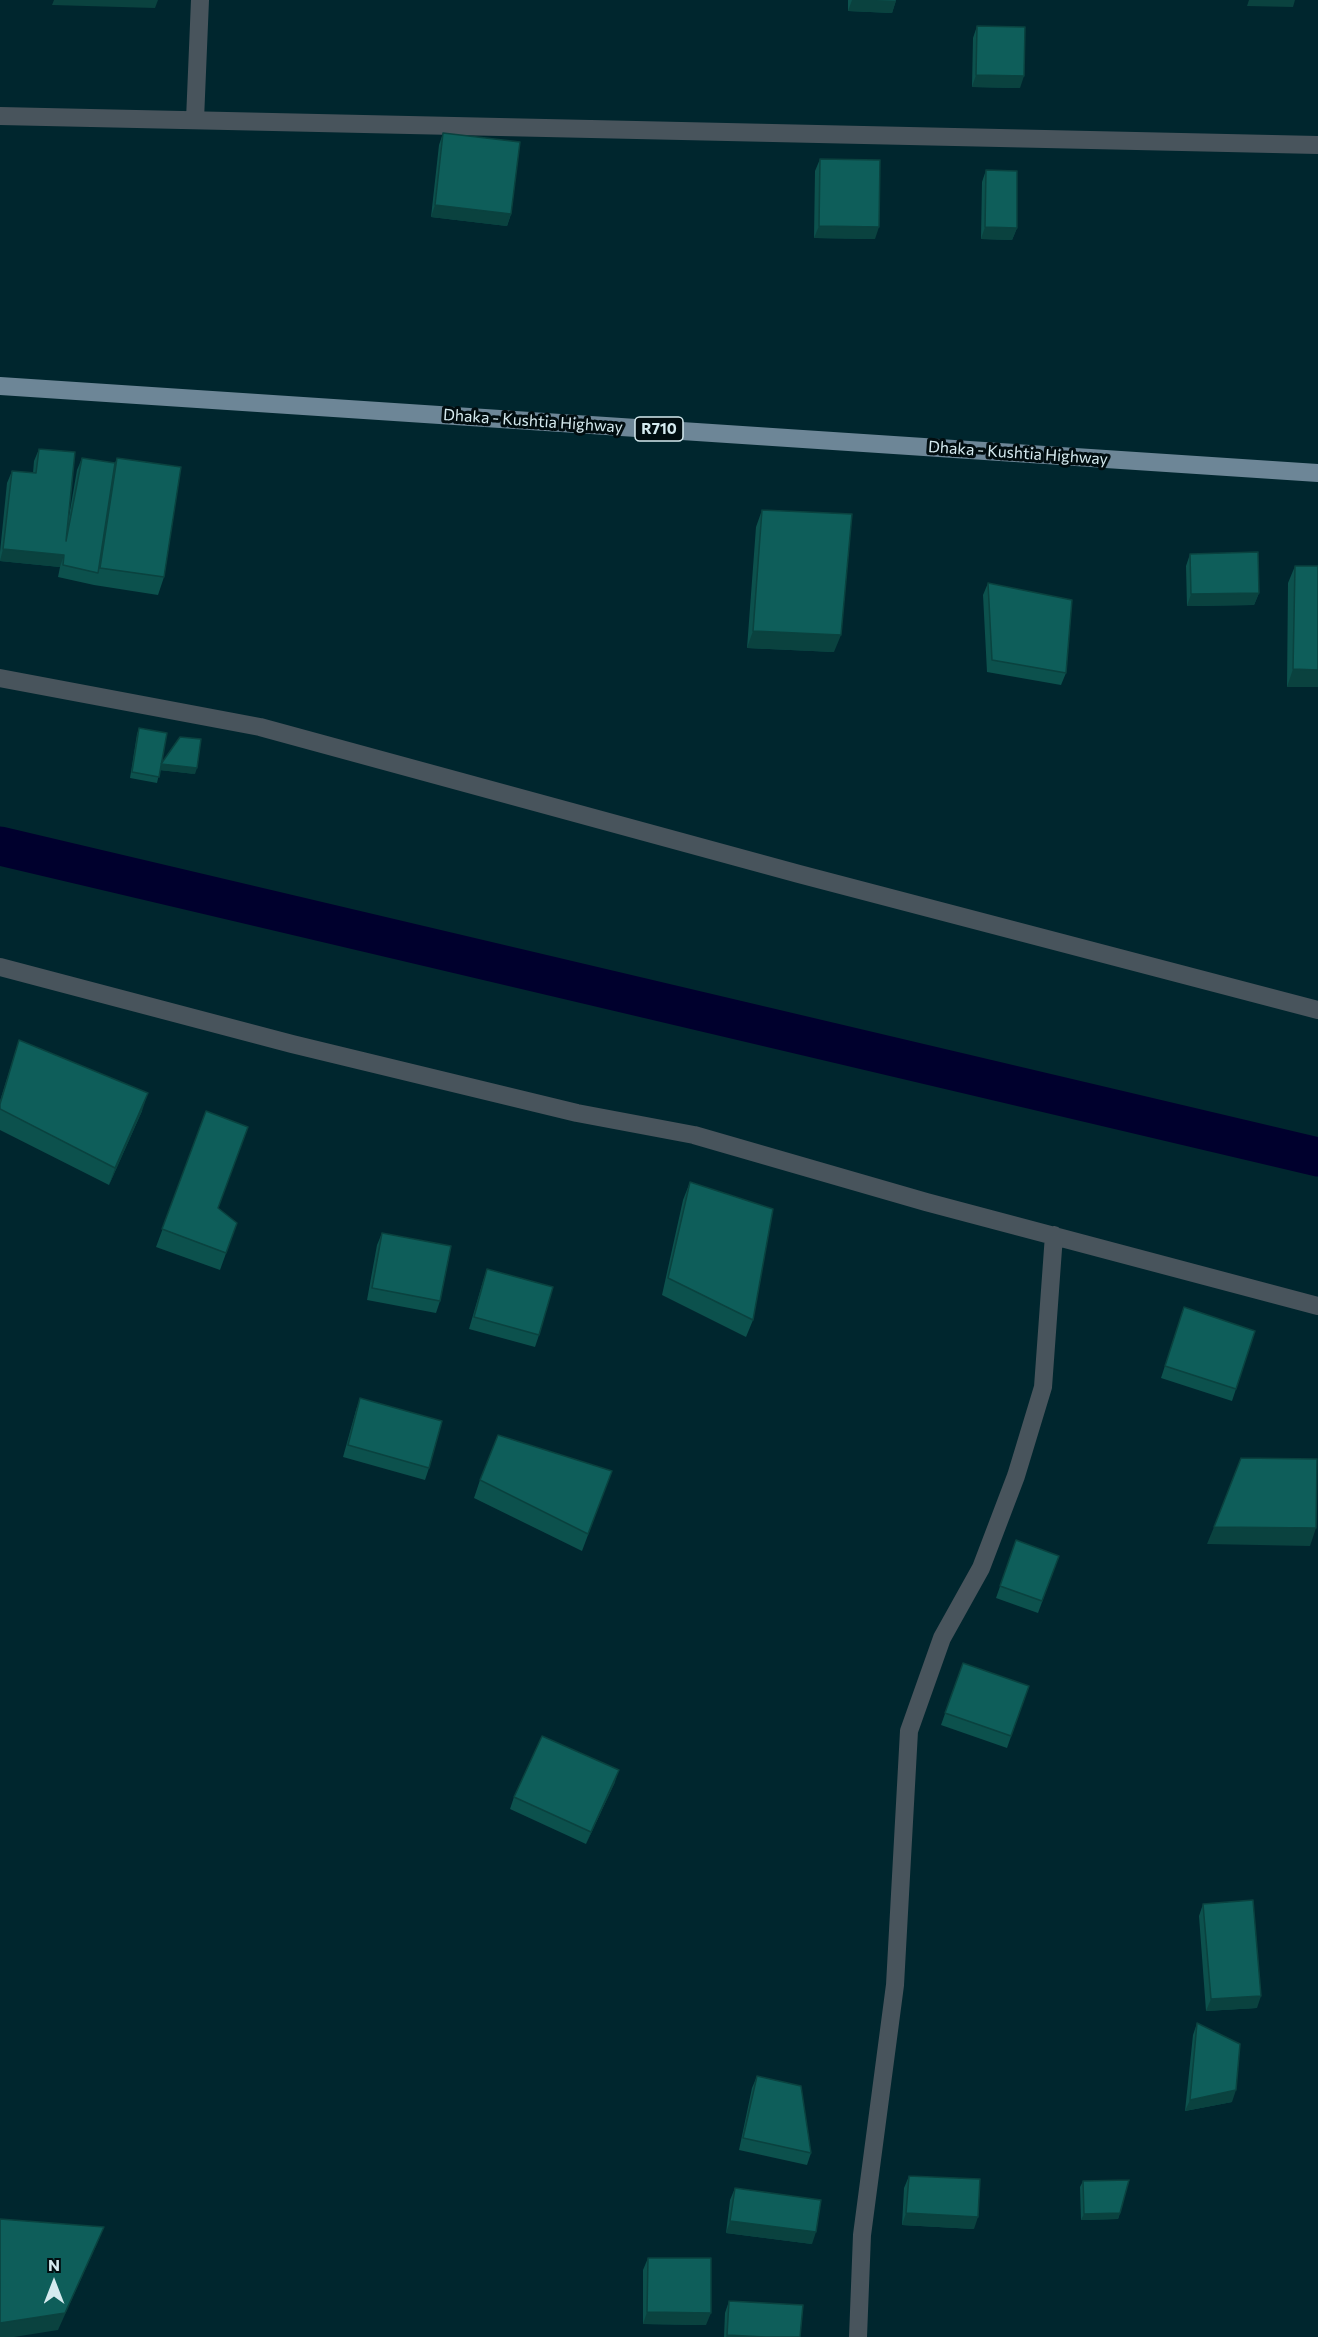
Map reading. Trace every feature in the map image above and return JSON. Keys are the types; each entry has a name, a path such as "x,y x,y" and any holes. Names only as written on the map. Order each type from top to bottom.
{"main road":[{"name":"Dhaka - Kushtia Highway","path":"0,386 1318,473"}],"street":[{"path":"195,120 200,0"},
{"path":"0,116 1318,145"},
{"path":"0,678 260,727 799,874 1318,1010"},
{"path":"0,967 292,1044 577,1113 694,1135 926,1202 1318,1306"},
{"path":"858,2337 862,2235 895,1985 909,1731 942,1638 981,1568 1016,1476 1043,1387 1054,1235"}],"building":[{"path":"977,26 1025,27 1024,76 976,75"},
{"path":"443,133 520,142 511,214 435,205"},
{"path":"820,159 880,160 879,227 819,226"},
{"path":"986,170 1017,171 1017,228 985,227"},
{"path":"39,449 75,452 66,541 82,458 115,463 98,573 63,565 64,555 3,549 12,471 36,473"},
{"path":"117,458 181,467 164,577 100,568"},
{"path":"762,510 852,514 841,635 753,631"},
{"path":"1258,552 1259,593 1191,594 1190,554"},
{"path":"1295,566 1318,566 1318,670 1293,669"},
{"path":"988,583 1072,600 1066,673 992,660"},
{"path":"139,728 167,733 159,777 132,772"},
{"path":"180,737 201,739 197,768 161,764"},
{"path":"19,1040 148,1093 115,1168 0,1109"},
{"path":"206,1111 248,1127 218,1208 237,1223 226,1253 162,1229"},
{"path":"690,1182 773,1209 753,1320 668,1278"},
{"path":"382,1233 451,1246 440,1301 372,1288"},
{"path":"487,1269 553,1287 539,1335 474,1317"},
{"path":"1184,1307 1255,1331 1236,1389 1165,1366"},
{"path":"360,1398 442,1421 429,1468 348,1445"},
{"path":"498,1435 612,1471 588,1534 480,1480"},
{"path":"1241,1458 1317,1459 1316,1528 1214,1527"},
{"path":"1016,1540 1059,1556 1042,1601 1000,1586"},
{"path":"963,1663 1029,1686 1011,1736 945,1713"},
{"path":"542,1736 619,1770 591,1832 514,1797"},
{"path":"1253,1900 1261,1996 1211,1999 1203,1904"},
{"path":"1197,2023 1240,2044 1236,2090 1190,2100"},
{"path":"757,2076 801,2086 811,2153 743,2138"},
{"path":"909,2176 980,2179 978,2217 906,2213"},
{"path":"1129,2180 1120,2213 1084,2214 1083,2181"},
{"path":"735,2188 821,2200 816,2232 730,2221"},
{"path":"0,2219 104,2227 65,2313 0,2323"},
{"path":"648,2258 711,2258 711,2313 647,2312"},
{"path":"729,2301 803,2305 800,2337 727,2335"}],"waterway":[{"path":"0,846 1318,1157"}]}
